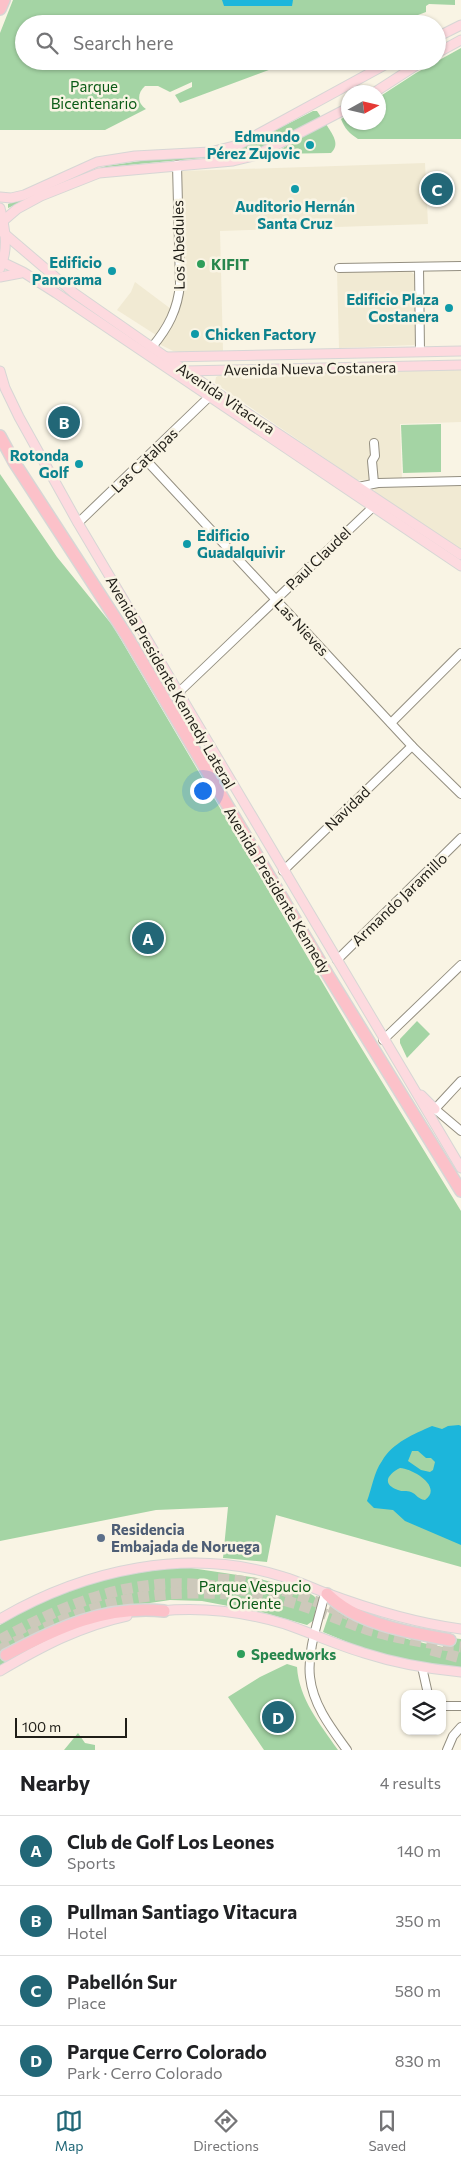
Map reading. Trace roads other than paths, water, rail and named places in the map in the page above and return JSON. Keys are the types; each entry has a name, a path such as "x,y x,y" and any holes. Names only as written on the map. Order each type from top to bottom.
{"highway":[{"path":"0,9 4,0"},
{"path":"0,426 14,462"},
{"name":"Avenida Presidente Kennedy","path":"0,436 14,462 127,636 328,974 461,1191"},
{"path":"326,1593 365,1618 414,1633 450,1640"},
{"path":"6,1655 52,1632 90,1617 132,1610 164,1611"}],"main road":[{"path":"446,32 461,25"},
{"path":"446,48 461,40"},
{"path":"0,197 12,198 24,195 96,162 128,157 222,150 256,136 375,70"},
{"path":"386,85 409,70"},
{"path":"3,221 17,209 41,196 86,177 123,170 233,162 257,155 341,112"},
{"path":"0,208 3,221 1,264"},
{"name":"Avenida Vitacura","path":"2,234 74,293 152,347 163,360"},
{"name":"Avenida Vitacura","path":"1,264 23,272 163,360 373,507 461,566"},
{"path":"0,277 23,272"},
{"name":"Avenida Nueva Costanera","path":"163,360 461,351"},
{"path":"324,354 324,362 329,368"},
{"name":"Avenida Nueva Costanera","path":"163,360 176,370 186,371 461,365"},
{"path":"212,394 212,378 221,370"},
{"name":"Avenida Presidente Kennedy Lateral","path":"0,371 5,388 16,411 78,523 383,1040 461,1168"},
{"name":"Avenida Vitacura","path":"186,371 212,394 226,399 461,556"},
{"path":"409,1082 435,1109"},
{"path":"0,1619 48,1594 86,1579 125,1570 164,1565 218,1565 254,1569 284,1577 326,1593 403,1617 461,1629"},
{"path":"0,1671 55,1640 88,1626 133,1614 164,1611 206,1611 240,1614 278,1623 368,1654 422,1667 461,1672"}],"street":[{"name":"Los Abedules","path":"152,347 167,326 178,300 180,284 177,166"},
{"path":"339,268 461,266"},
{"path":"419,267 420,352"},
{"name":"Las Catalpas","path":"78,523 212,394"},
{"path":"374,444 375,456 372,461 374,483"},
{"name":"Las Nieves","path":"144,459 412,746 461,794"},
{"path":"358,487 374,483 461,481"},
{"name":"Paul Claudel","path":"178,693 373,507"},
{"path":"391,723 460,654"},
{"name":"Navidad","path":"283,871 412,746"},
{"name":"Armando Jaramillo","path":"337,960 461,838"},
{"path":"383,1040 461,965"},
{"path":"461,1081 435,1109 461,1131"},
{"path":"326,1593 310,1660 312,1686 320,1709 347,1750"},
{"path":"422,1667 427,1690"},
{"path":"446,1706 461,1706"},
{"path":"447,1750 453,1736 461,1727"}],"water":[{"path":"222,0 293,0 292,6 224,6"},
{"path":"432,1426 442,1429 448,1426 461,1426 461,1545 405,1521 393,1510 374,1508 367,1501 379,1465 397,1444","holes":["412,1451 418,1451 426,1458 431,1458 435,1462 433,1470 430,1472 421,1470 408,1461","400,1468 419,1475 429,1484 430,1495 425,1500 420,1499 411,1492 400,1491 389,1485 388,1479 392,1473"]}],"tunnel":[{"path":"218,1579 252,1583 285,1591 349,1615"},
{"path":"0,1640 76,1604 110,1593 144,1586 179,1584 215,1586 254,1593 297,1604 372,1631 416,1641 461,1647"},
{"path":"0,1650 56,1623 109,1604 164,1594 227,1594"},
{"path":"431,1650 461,1658"}],"place":[{"name":"Edmundo Pérez Zujovic","path":"310,145"},
{"name":"Auditorio Hernán Santa Cruz","path":"295,189"},
{"name":"Pabellón Sur","path":"437,189"},
{"name":"KIFIT","path":"201,264"},
{"name":"Edificio Panorama","path":"112,271"},
{"name":"Edificio Plaza Costanera","path":"449,308"},
{"name":"Chicken Factory","path":"195,334"},
{"name":"Pullman Santiago Vitacura","path":"64,422"},
{"name":"Rotonda Golf","path":"79,464"},
{"name":"Edificio Guadalquivir","path":"187,544"},
{"name":"Club de Golf Los Leones","path":"148,938"},
{"name":"Residencia Embajada de Noruega","path":"101,1538"},
{"name":"Speedworks","path":"241,1654"},
{"name":"Parque Cerro Colorado","path":"278,1717"}],"park label":[{"name":"Parque Bicentenario","path":"94,94"},
{"name":"Parque Vespucio Oriente","path":"255,1594"}]}
